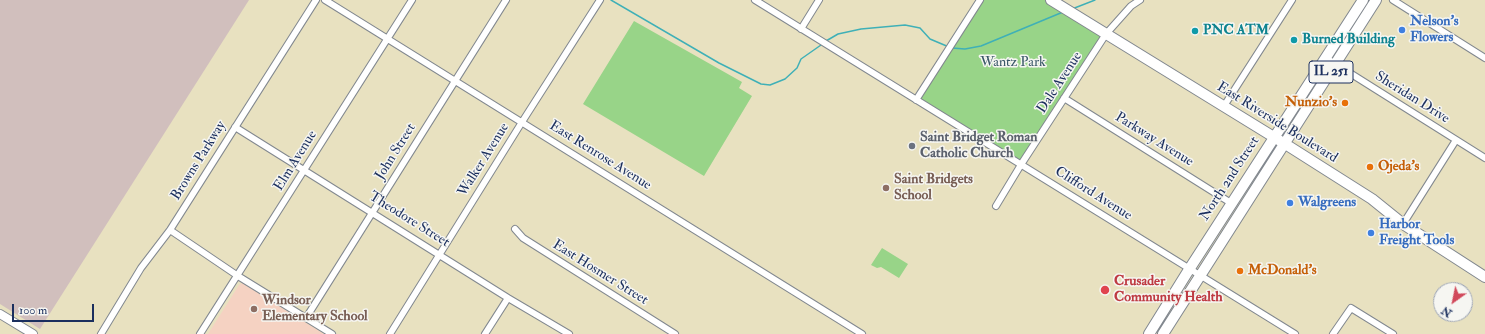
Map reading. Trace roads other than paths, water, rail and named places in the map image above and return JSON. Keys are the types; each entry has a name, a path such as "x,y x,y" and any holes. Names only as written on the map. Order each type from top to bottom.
{"main road":[{"name":"North 2nd Street","path":"1150,334 1231,203 1363,0"},
{"name":"North 2nd Street","path":"1163,334 1200,274 1286,144 1376,0"},
{"name":"East Riverside Boulevard","path":"1053,2 1286,144 1372,199 1403,224 1485,276"},
{"path":"1218,224 1229,230"}],"street":[{"name":"Browns Parkway","path":"101,334 140,268 170,230 316,0"},
{"name":"East Renrose Avenue","path":"326,0 862,334"},
{"name":"Elm Avenue","path":"200,334 412,0"},
{"name":"John Street","path":"306,318 506,0"},
{"name":"Clifford Avenue","path":"755,0 916,100 1022,163 1295,334"},
{"path":"801,29 819,0"},
{"path":"916,100 980,0"},
{"name":"Dale Avenue","path":"996,206 1022,163 1106,34 1131,6 1140,0"},
{"path":"1224,106 1292,0"},
{"path":"1393,0 1485,58"},
{"name":"Walker Avenue","path":"390,334 522,122 600,1"},
{"name":"Sheridan Drive","path":"1326,58 1485,158"},
{"name":"Parkway Avenue","path":"1064,98 1231,203"},
{"name":"Theodore Street","path":"236,127 372,211 508,298 570,334"},
{"path":"1403,224 1456,140"},
{"name":"East Hosmer Street","path":"515,229 523,238 668,332 676,334"},
{"path":"170,230 238,276 332,334"},
{"path":"485,334 508,298"},
{"path":"1333,334 1351,308 1392,334"},
{"path":"0,314 33,334"}],"waterway":[{"path":"611,0 719,63 761,84 770,85 785,79 797,68 801,59 821,45"},
{"path":"1072,9 1095,0"},
{"path":"952,48 965,49 981,46 1063,12"},
{"path":"826,41 838,34 861,29 905,25 920,28 930,39 949,47"}],"place":[{"name":"Nelson's Flowers","path":"1402,30"},
{"name":"PNC ATM","path":"1195,31"},
{"name":"Burned Building","path":"1294,40"},
{"name":"Nunzio's","path":"1345,103"},
{"name":"Saint Bridget Roman Catholic Church","path":"912,146"},
{"name":"Ojeda's","path":"1370,167"},
{"name":"Saint Bridgets School","path":"886,188"},
{"name":"Walgreens","path":"1290,203"},
{"name":"Harbor Freight Tools","path":"1371,233"},
{"name":"McDonald's","path":"1240,271"},
{"name":"Crusader Community Health","path":"1105,290"},
{"name":"Windsor Elementary School","path":"254,309"}],"park label":[{"name":"Wantz Park","path":"1013,63"}]}
